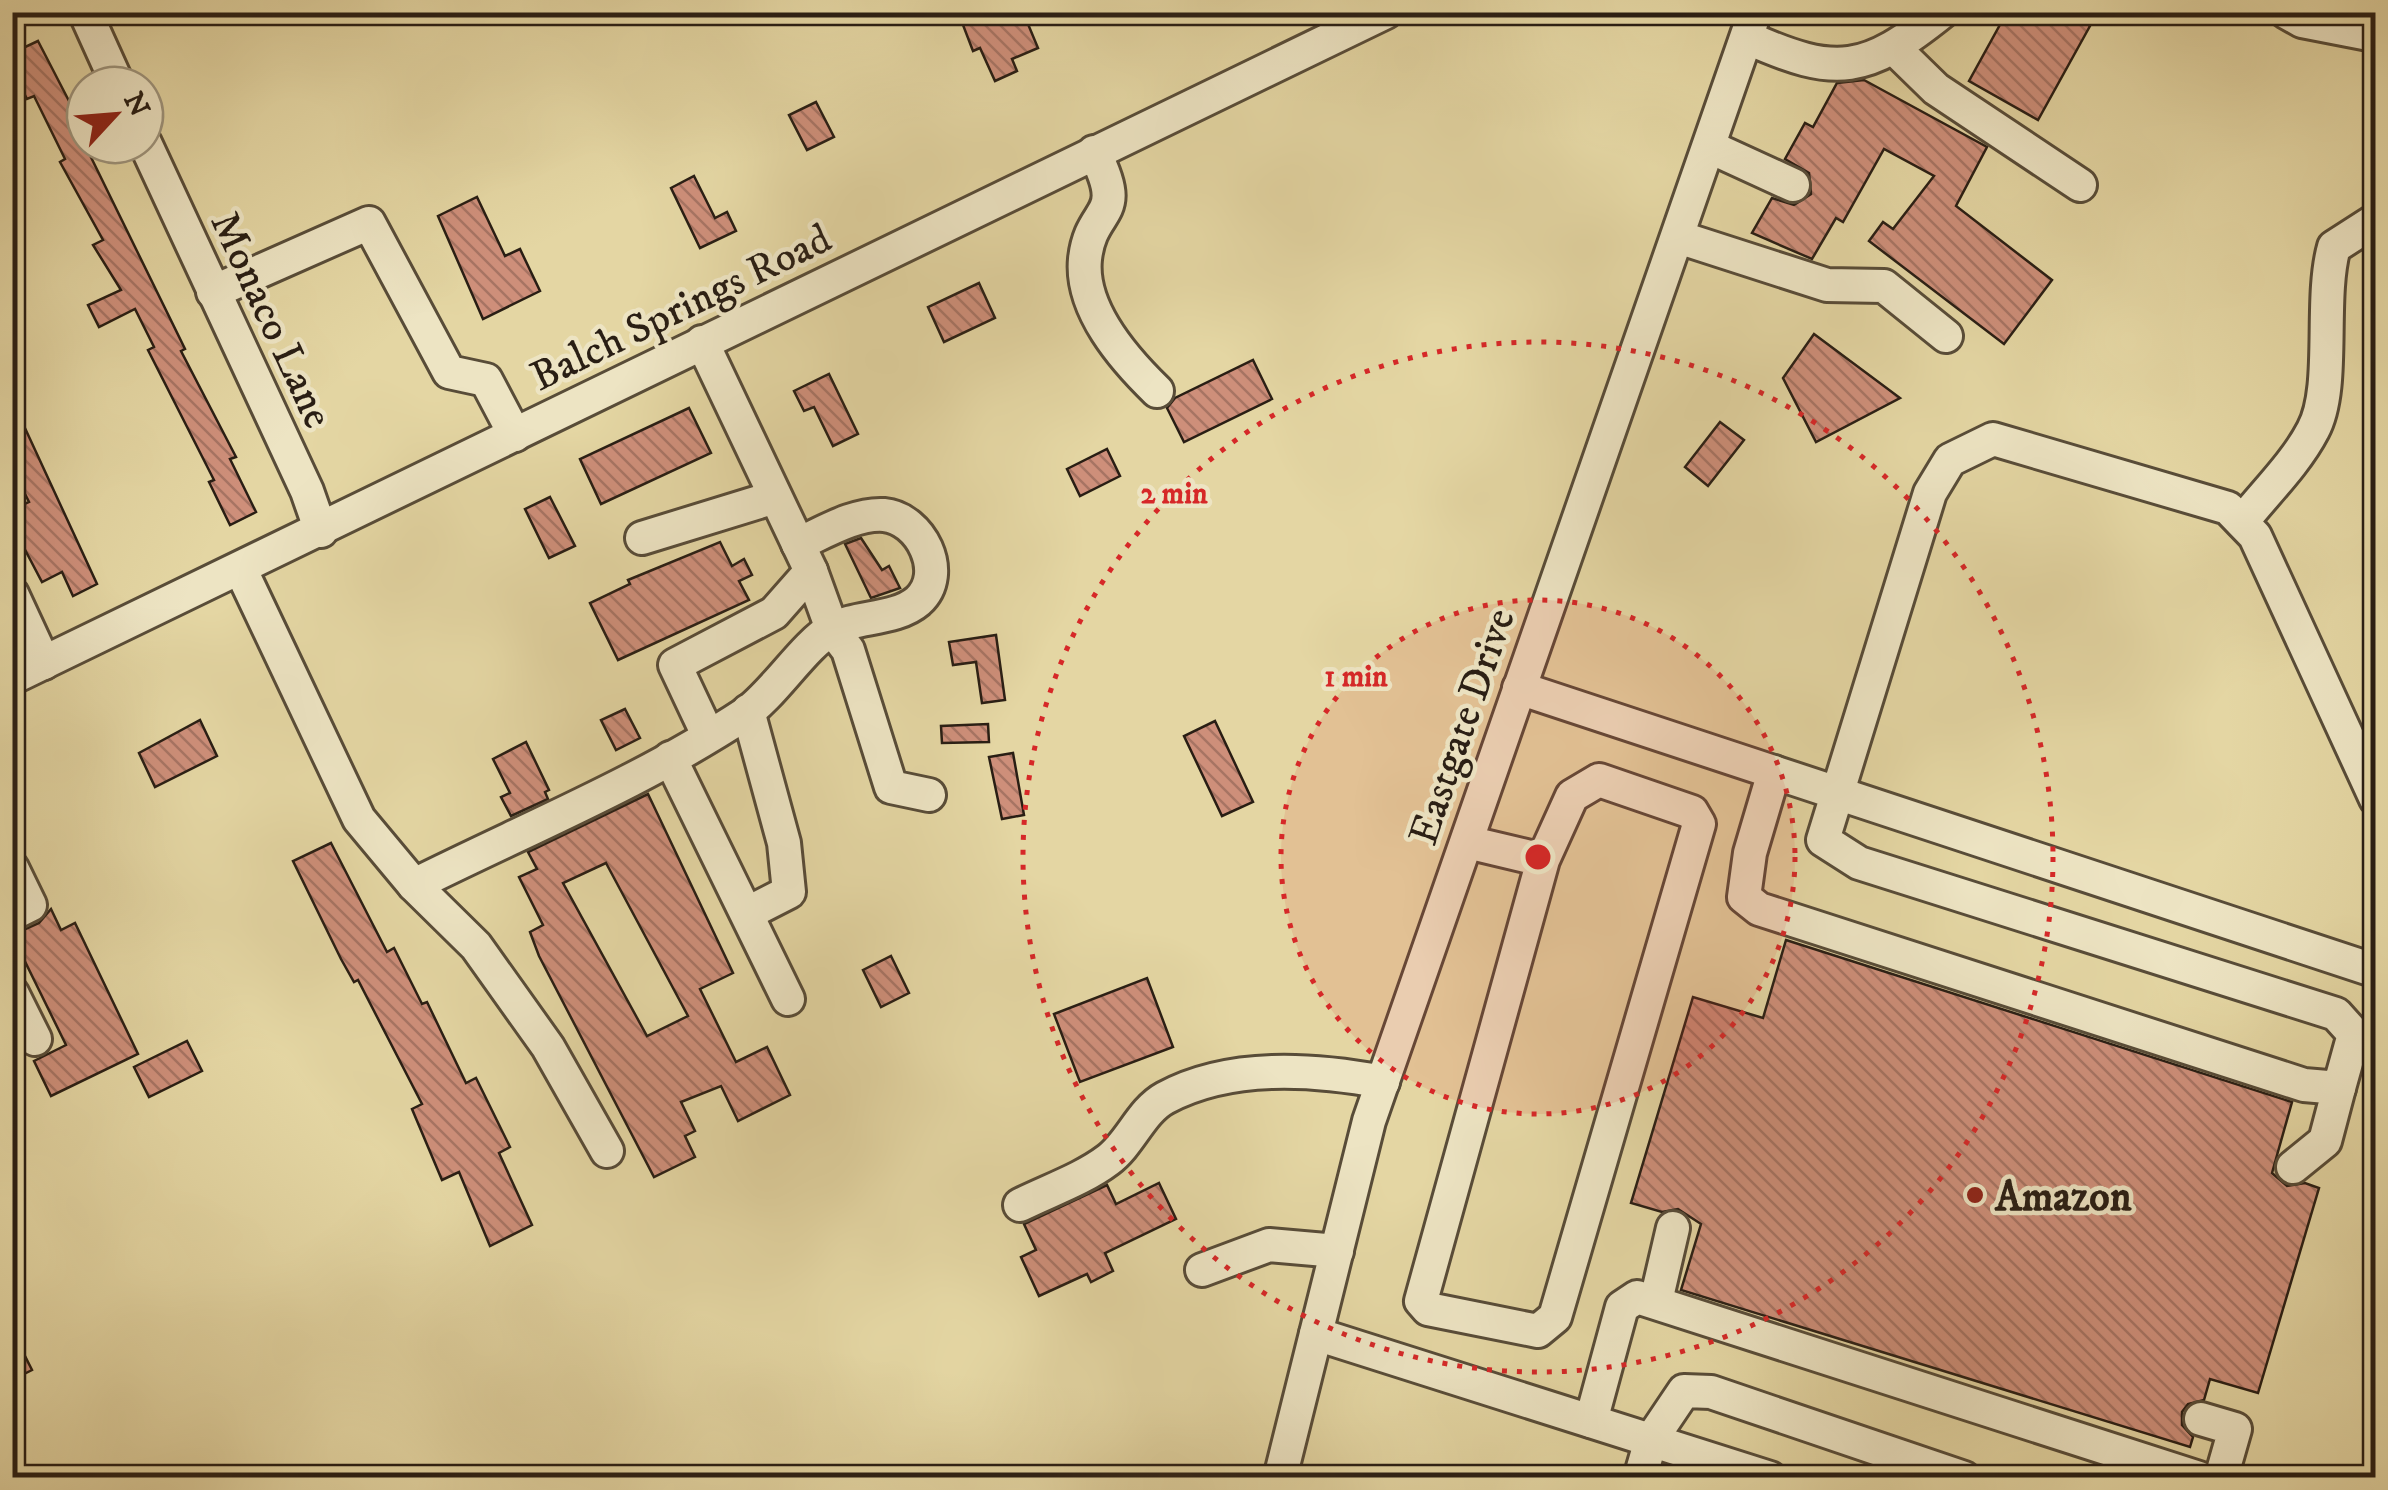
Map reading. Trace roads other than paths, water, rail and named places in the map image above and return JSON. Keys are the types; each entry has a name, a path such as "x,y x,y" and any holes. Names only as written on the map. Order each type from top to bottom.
{"street":[{"path":"85,12 109,65"},
{"name":"Balch Springs Road","path":"12,678 1386,12"},
{"path":"1752,26 1817,66 1883,55 1942,12"},
{"path":"2286,12 2302,21 2370,34 2376,31"},
{"name":"Eastgate Drive","path":"1280,1478 1383,1082 1752,26"},
{"path":"1894,48 1936,88 2080,186"},
{"path":"1710,147 1793,184"},
{"path":"1094,152 1110,184 1111,200 1089,243 1085,260 1088,282 1112,340 1157,391"},
{"name":"Monaco Lane","path":"155,165 321,531"},
{"path":"2242,522 2314,429 2322,397 2334,247 2376,220"},
{"path":"213,292 369,223 448,372 486,380 515,435"},
{"path":"1678,237 1827,285 1884,286 1946,336"},
{"path":"702,342 804,557 832,629 848,650 890,788 929,795"},
{"path":"2294,1167 2324,1141 2354,1034 2336,1014 1859,864 1823,840 1930,493 1950,460 1994,440 2228,508 2255,536 2376,799"},
{"path":"642,538 775,497"},
{"path":"414,884 670,758 748,711 832,629 916,603 928,589 931,568 927,550 905,520 881,514 847,522 804,557 774,613 674,665 708,735"},
{"path":"240,570 359,819 414,884 476,946 548,1047 607,1152"},
{"path":"12,594 44,663"},
{"path":"1519,688 2376,970"},
{"path":"748,711 784,843 790,892 748,913"},
{"path":"670,758 788,998"},
{"path":"1774,772 1750,853 1744,897 1759,909 2304,1085 2338,1088"},
{"path":"1600,780 1692,812 1699,824 1556,1317 1538,1331 1428,1309 1421,1301 1543,860 1572,796 1600,780"},
{"path":"1467,842 1543,860"},
{"path":"12,868 30,904 12,914"},
{"path":"12,993 35,1038"},
{"path":"1020,1206 1110,1159 1163,1099 1195,1088 1272,1071 1335,1073 1383,1082"},
{"path":"1656,1301 1673,1228"},
{"path":"1202,1270 1270,1245 1337,1251"},
{"path":"1592,1421 1622,1306 1637,1296 2199,1478"},
{"path":"1316,1334 1770,1478"},
{"path":"1640,1478 1651,1440 1684,1391 1710,1392 1964,1478"},
{"path":"2201,1420 2234,1429 2221,1478"}],"place":[{"name":"Amazon","path":"1975,1195"}]}
